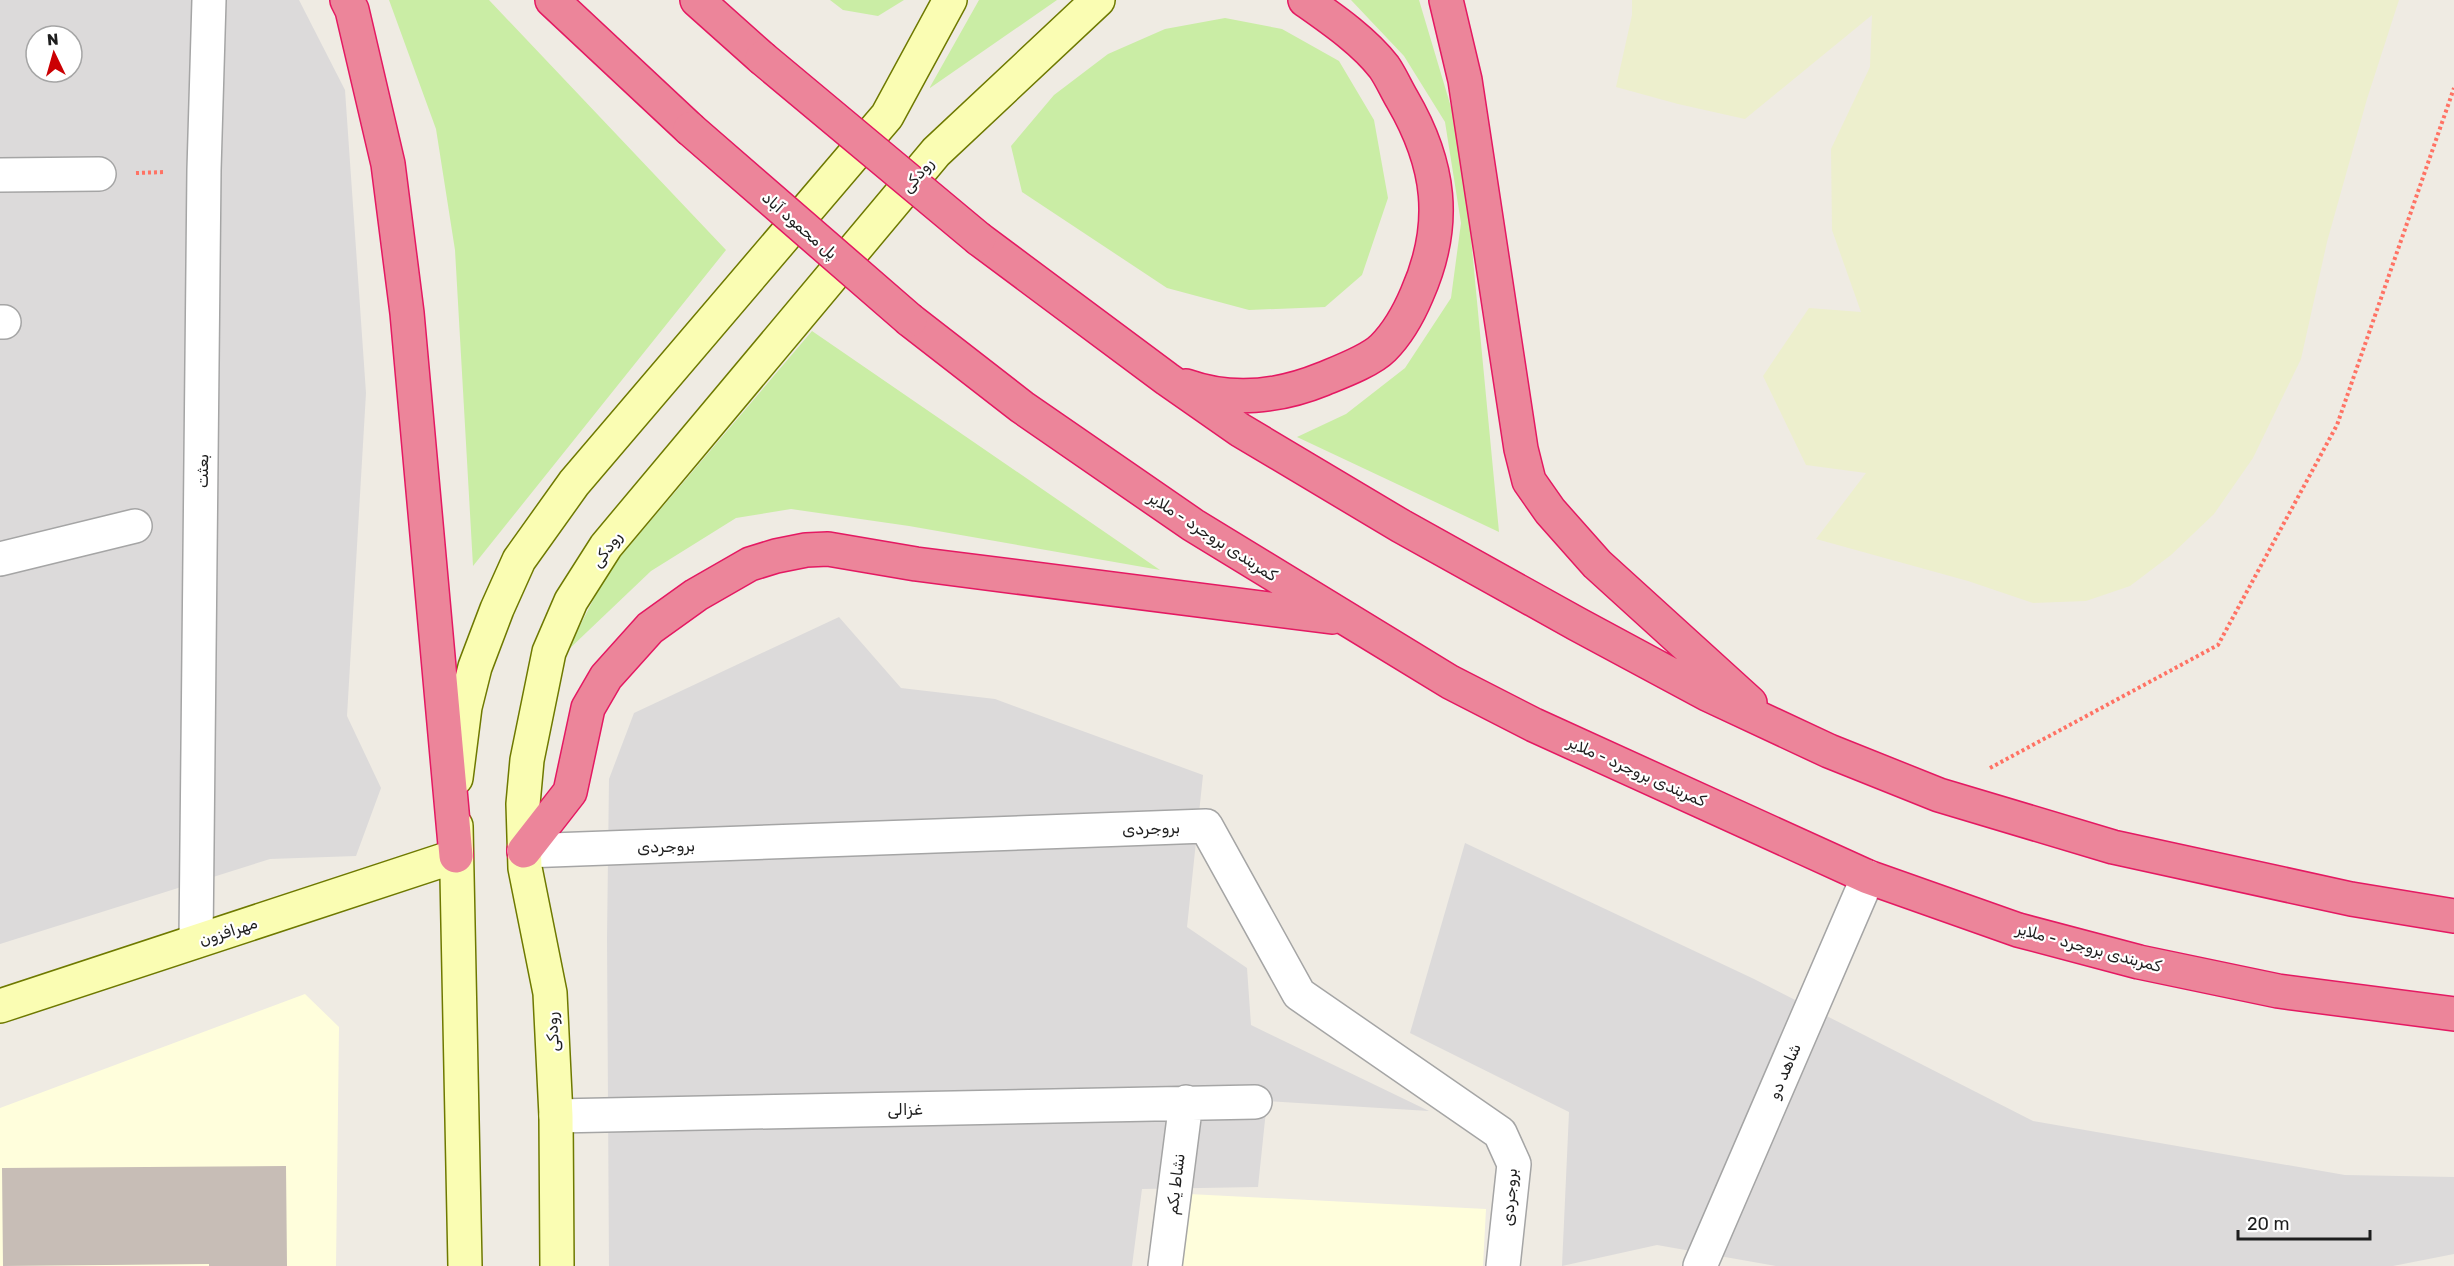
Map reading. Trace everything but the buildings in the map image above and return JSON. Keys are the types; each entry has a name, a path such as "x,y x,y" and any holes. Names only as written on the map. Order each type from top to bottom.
{"highway":[{"path":"347,0 352,10 388,164 407,313 456,856"},
{"name":"پل محمود آباد","path":"552,0 690,129 910,320"},
{"path":"697,0 762,58 979,239 1167,379 1240,430 1401,526 1697,688 1829,751 1939,795 2124,850 2351,899 2454,916"},
{"path":"1167,379 1206,393 1253,397 1301,388 1346,369 1382,349 1408,313 1425,275 1435,237 1437,199 1430,161 1419,129 1384,67 1340,24 1305,0"},
{"path":"1446,0 1465,80 1521,449 1529,481 1550,511 1597,564 1774,725"},
{"path":"1465,80 1469,0"},
{"name":"کمربندی بروجرد - ملایر","path":"910,320 1022,407 1193,525 1450,682 1534,725 1869,877 2018,930 2139,962 2277,991 2454,1014"},
{"path":"524,851 570,792 588,708 606,677 650,628 696,595 750,564 776,556 806,550 828,549 916,564 1345,619"}],"main road":[{"path":"465,1266 456,774 465,707 475,667 497,609 519,560 574,483 887,116 950,0"},
{"name":"رودکی","path":"557,1266 556,1116 550,993 525,868 523,804 527,760 549,652 571,601 606,546 936,152 1098,0"},
{"name":"مهرافزون","path":"0,1006 456,856"}],"street":[{"name":"بعثت","path":"196,941 204,170 209,0"},
{"path":"0,175 99,174"},
{"path":"0,559 135,526"},
{"name":"بروجردی","path":"524,851 1206,826 1299,994 1500,1133 1514,1164 1503,1266"},
{"name":"شاهد دو","path":"1700,1266 1869,877"},
{"name":"نشاط یکم","path":"1165,1266 1186,1102"},
{"name":"غزالی","path":"556,1116 1255,1102"}],"path":[{"path":"1939,795 2218,645 2337,425 2454,88"},
{"path":"99,174 204,170"}],"shaded area":[{"path":"0,0 299,0 345,90 366,393 347,716 381,788 356,856 270,859 0,944"},
{"path":"1632,0 2399,0 2367,99 2327,242 2301,359 2253,458 2214,514 2171,555 2130,586 2086,601 2033,603 1968,581 1816,539 1866,473 1806,465 1763,376 1809,308 1861,312 1832,230 1831,149 1870,67 1872,15 1745,119 1616,87 1632,15"},
{"path":"839,617 901,688 995,699 1203,775 1187,927 1247,968 1251,1025 1429,1111 1267,1101 1258,1187 1142,1189 1132,1266 609,1266 607,938 609,779 634,713"},
{"path":"1465,843 1754,979 2033,1121 2345,1175 2454,1177 2454,1254 2393,1266 1776,1266 1657,1245 1562,1266 1569,1112 1410,1033"},
{"path":"305,994 339,1027 336,1266 0,1266 0,1108"},
{"path":"1189,1194 1486,1209 1483,1266 1179,1266"}],"green space":[{"path":"389,0 489,0 726,250 473,566 455,250 436,129"},
{"path":"830,0 904,0 878,16 843,10"},
{"path":"979,0 1057,0 930,88 930,87"},
{"path":"1351,0 1419,0 1462,144 1499,532 1297,437 1346,414 1405,368 1451,298 1461,223 1445,122 1404,56"},
{"path":"1225,18 1282,29 1339,61 1374,120 1388,198 1362,275 1325,307 1249,310 1167,288 1022,192 1011,146 1054,95 1108,54 1165,29"},
{"path":"812,331 1160,570 909,526 791,509 736,518 651,571 567,651 608,571"}]}
